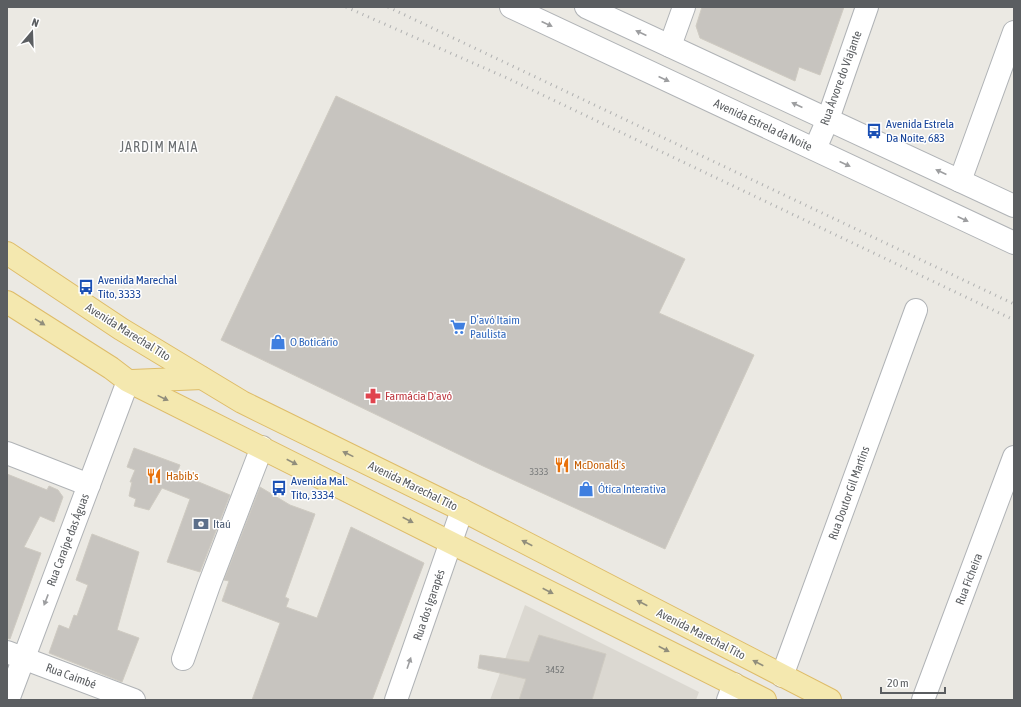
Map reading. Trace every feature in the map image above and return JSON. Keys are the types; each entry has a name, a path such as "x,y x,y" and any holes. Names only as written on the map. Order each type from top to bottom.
{"main road":[{"name":"Avenida Marechal Tito","path":"7,254 120,329 242,402 462,510 830,700"},
{"path":"7,302 111,368 128,381 451,542 731,692 765,700"},
{"path":"128,381 202,378"}],"street":[{"name":"Avenida Estrela da Noite","path":"511,7 1014,243"},
{"path":"586,7 1014,206"},
{"path":"670,46 684,7"},
{"name":"Rua Árvore do Viajante","path":"815,149 828,119 867,7"},
{"path":"960,181 1014,32"},
{"name":"Rua Doutor Gil Martins","path":"782,676 916,310"},
{"name":"Rua Caraípe das Águas","path":"8,700 15,656 89,485 128,381"},
{"path":"183,659 209,585 262,447"},
{"path":"7,453 89,485"},
{"name":"Rua Ficheira","path":"923,700 1014,457"},
{"name":"Rua dos Igarapés","path":"396,700 462,510"},
{"name":"Rua Caimbé","path":"15,656 134,700"}],"shaded area":[{"path":"525,605 699,692 696,700 490,700"}],"building":[{"path":"702,7 844,7 820,75 799,67 795,81 700,38 696,26"},
{"name":"D’avó Itaim Paulista","path":"336,96 685,259 659,313 754,355 665,549 483,466 221,340"},
{"path":"134,448 180,465 177,473 230,495 200,572 167,562 190,499 162,488 149,510 134,506 136,499 129,496 132,482 130,482 135,470 127,467"},
{"path":"7,474 47,490 49,486 58,490 63,497 54,522 40,516 24,547 41,553 10,639 7,638"},
{"path":"260,487 290,505 315,514 285,597 289,599 286,607 317,618 351,527 424,563 372,700 252,700 280,623 222,601 229,581 224,580"},
{"path":"92,534 139,552 117,630 139,638 122,682 49,653 59,625 69,629 74,615 77,616 88,585 76,580"},
{"path":"539,635 606,654 592,700 519,700 526,679 478,668 480,655 529,662"}],"railway":[{"path":"346,7 507,78 1014,320"},
{"path":"388,7 1014,304"}],"place":[{"name":"Avenida Estrela Da Noite, 683","path":"874,131"},
{"name":"Avenida Marechal Tito, 3333","path":"86,287"},
{"name":"D’avó Itaim Paulista","path":"458,327"},
{"name":"O Boticário","path":"278,342"},
{"name":"Farmácia D'avó","path":"373,396"},
{"name":"McDonald's","path":"562,465"},
{"name":"Habib's","path":"154,476"},
{"name":"Avenida Mal. Tito, 3334","path":"279,488"},
{"name":"Ótica Interativa","path":"586,489"},
{"name":"Itaú","path":"201,524"}],"district":[{"name":"JARDIM MAIA","path":"159,147"}]}
